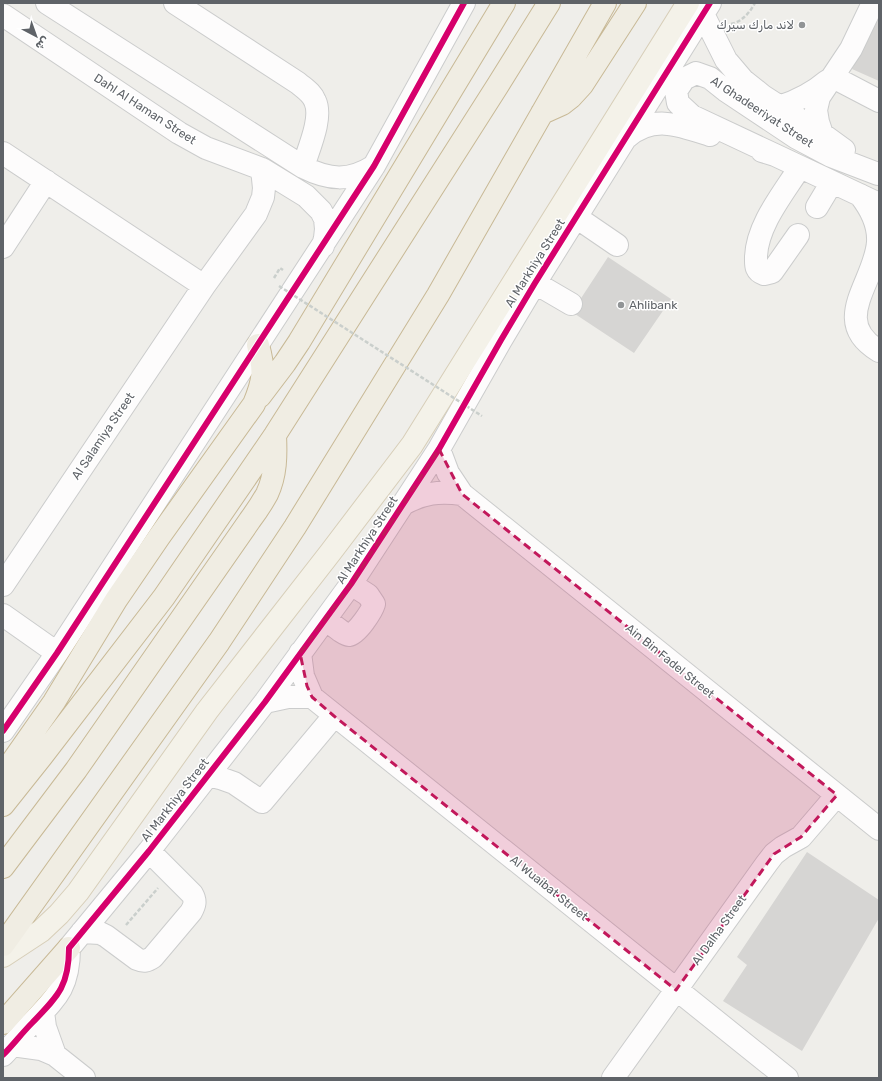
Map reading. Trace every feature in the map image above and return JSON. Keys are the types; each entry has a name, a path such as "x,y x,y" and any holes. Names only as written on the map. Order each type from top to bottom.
{"highway":[{"path":"3,775 54,702 116,600 159,537 299,342 504,3"},
{"path":"3,805 164,597 275,435 549,3"},
{"path":"3,945 219,642 295,527 438,294 605,3"},
{"path":"542,113 562,104 582,85 635,3"},
{"path":"254,404 262,386 263,374 263,362 258,346"},
{"path":"3,867 76,770 267,494 274,473 276,458 275,435"},
{"path":"3,1023 75,940"}],"main road":[{"name":"Al Markhiya Street","path":"3,956 41,930 59,914 78,892 207,711 335,548 412,445 700,7"}],"street":[{"path":"47,3 303,167 325,176 336,178 356,175 374,166"},
{"path":"175,3 309,92 316,102 318,116 303,167"},
{"path":"3,731 258,346 374,166 464,3"},
{"path":"822,134 816,110 819,97 851,48 873,3"},
{"name":"Al Ghadeeriyat Street","path":"700,7 726,60 743,80 779,107 822,134 878,175"},
{"name":"Al Markhiya Street","path":"75,940 155,858 208,775 265,702 351,584 439,449 501,340 625,138 700,7"},
{"name":"Dahl Al Haman Street","path":"3,15 179,133 206,148 262,169 297,190 314,203 321,211 325,219 326,229 322,247"},
{"name":"Al Ghadeeriyat Street","path":"869,200 692,116 678,103 676,91 684,79 696,73 710,78 725,90 797,138 831,156 878,175"},
{"path":"833,77 879,101"},
{"path":"779,107 808,95 833,77"},
{"name":"Al Ghadeeriyat Street","path":"625,138 635,130 649,124 666,124 690,128 775,155"},
{"path":"3,153 204,286"},
{"name":"Al Salamiya Street","path":"3,585 204,286 256,214 263,197 264,188 262,169"},
{"path":"813,205 816,175"},
{"path":"798,235 772,272 764,274 757,270 756,248 761,231 816,175"},
{"path":"3,247 46,181"},
{"name":"Al Salamiya Street","path":"256,214 276,200 297,190"},
{"path":"869,200 867,203 872,212 878,232 878,242 876,259 856,310 856,321 858,331 864,340 879,351"},
{"path":"576,216 617,245"},
{"path":"535,283 571,304"},
{"name":"Ain Bin Fadel Street","path":"439,449 448,473 462,494 879,829"},
{"path":"404,504 417,497 432,493 447,492 462,494"},
{"path":"326,620 349,635 358,630 373,608 374,604 368,596 351,584"},
{"path":"3,615 56,653"},
{"name":"Al Wuaibat Street","path":"300,654 303,676 312,697 787,1078"},
{"path":"265,702 288,696 312,697"},
{"path":"208,775 234,783 262,802 334,716"},
{"name":"Al Dalha Street","path":"613,1078 774,854 783,847 802,837 837,795"},
{"path":"8,1050 58,996 64,982 75,940 100,933 137,959 148,961 154,957 191,912 195,906 195,899 192,894 155,858"},
{"path":"43,1012 49,1041 56,1055"},
{"path":"8,1050 41,1049 56,1055 84,1078"}],"path":[{"path":"729,22 733,24 740,21 747,15 755,3"},
{"path":"279,286 482,416"},
{"path":"106,936 119,922 124,927 162,885 150,875 155,858"}],"highlighted area":[{"path":"439,449 462,494 837,795 801,837 774,854 676,990 334,716 312,697 307,686 300,653 351,584"}],"building":[{"path":"879,13 879,81 852,69"},
{"name":"Ahlibank","path":"608,257 671,299 634,353 572,312"},
{"path":"807,852 879,900 879,918 802,1051 723,1001 747,965 737,957"}],"cycle path":[{"path":"3,731 57,653 374,166 464,3"},
{"path":"3,1055 48,1006 60,990 67,973 69,948 149,851 265,702 351,584 439,449 535,283 710,3"}],"place":[{"name":"لاند مارك سيرك","path":"802,25"},
{"name":"Ahlibank","path":"621,305"}]}
